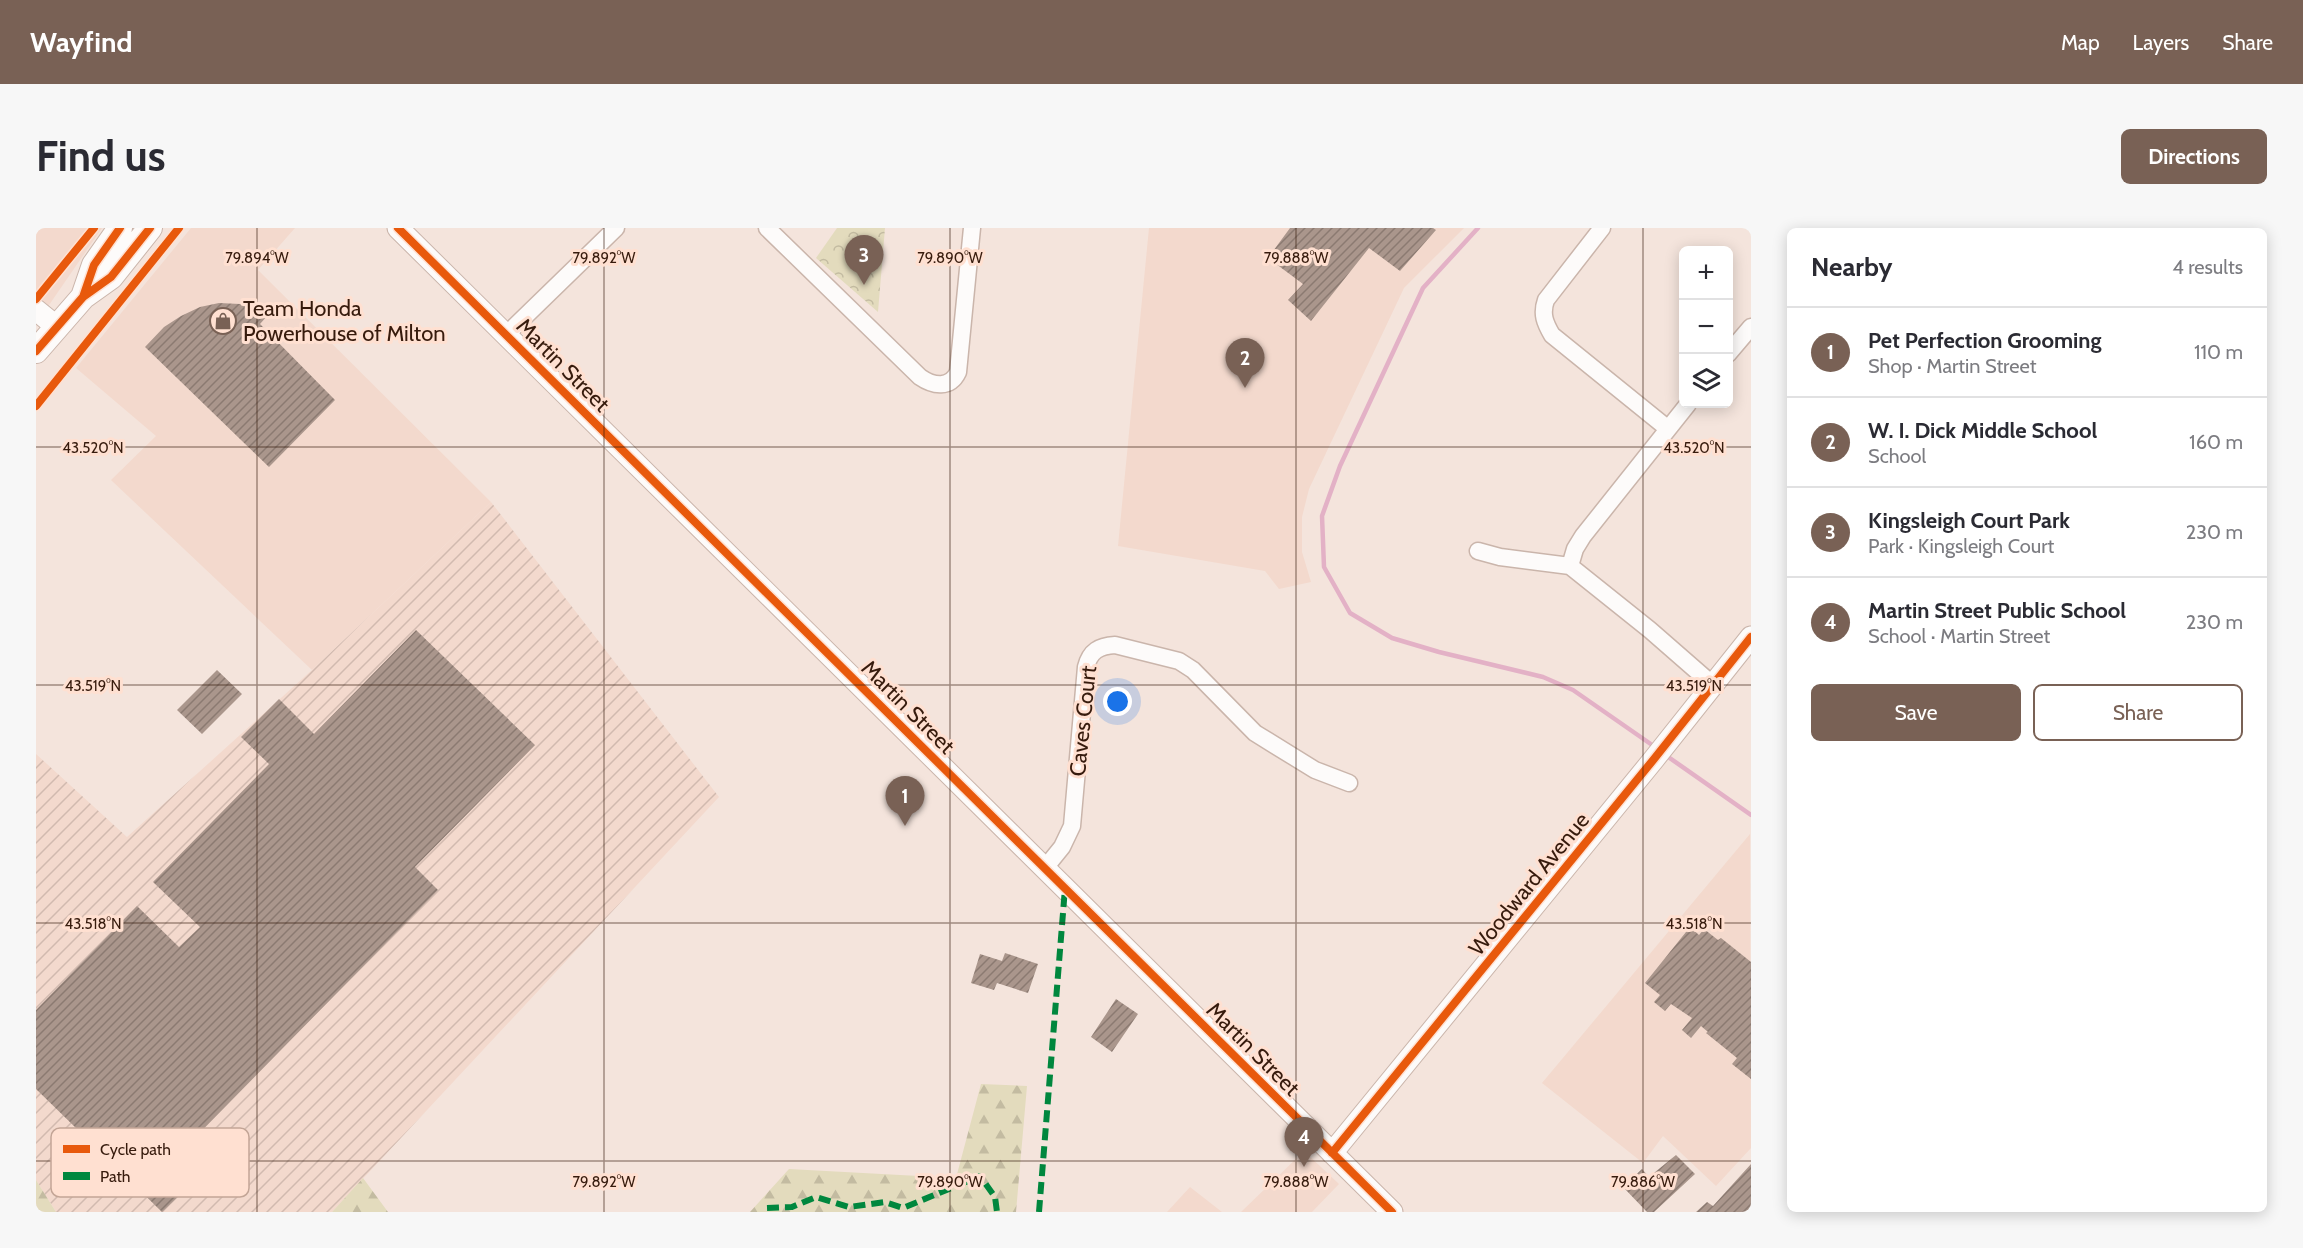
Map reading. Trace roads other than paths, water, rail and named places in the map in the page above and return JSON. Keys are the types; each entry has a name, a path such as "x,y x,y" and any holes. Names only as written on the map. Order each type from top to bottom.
{"main road":[{"path":"83,297 94,265 120,228"},
{"path":"36,351 83,297 111,277 150,228"}],"street":[{"name":"Martin Street","path":"398,228 1392,1212"},
{"path":"507,334 615,228"},
{"path":"767,228 920,377 930,382 944,384 951,382 958,372 972,228"},
{"path":"1602,228 1546,300 1543,309 1546,323 1552,335 1667,428"},
{"path":"36,310 57,327"},
{"path":"1733,348 1751,327"},
{"path":"1570,566 1575,549 1583,536 1684,408"},
{"path":"1478,551 1500,557 1570,566 1650,630 1713,686"},
{"name":"Woodward Avenue","path":"1332,1153 1674,735 1751,637"},
{"name":"Caves Court","path":"1045,868 1062,847 1072,826 1088,656 1105,646 1115,645 1179,661 1192,670 1255,733 1315,770 1349,783"}],"waterway":[{"path":"1478,228 1423,288 1340,466 1322,516 1324,567 1350,613 1392,638 1439,652 1543,677 1573,690 1655,747"},
{"path":"1664,754 1751,815"}],"place":[{"name":"Kingsleigh Court Park","path":"864,285"},
{"name":"Team Honda Powerhouse of Milton","path":"223,321"},
{"name":"W. I. Dick Middle School","path":"1245,388"},
{"name":"Pet Perfection Grooming","path":"905,826"},
{"name":"Martin Street Public School","path":"1304,1167"}]}
